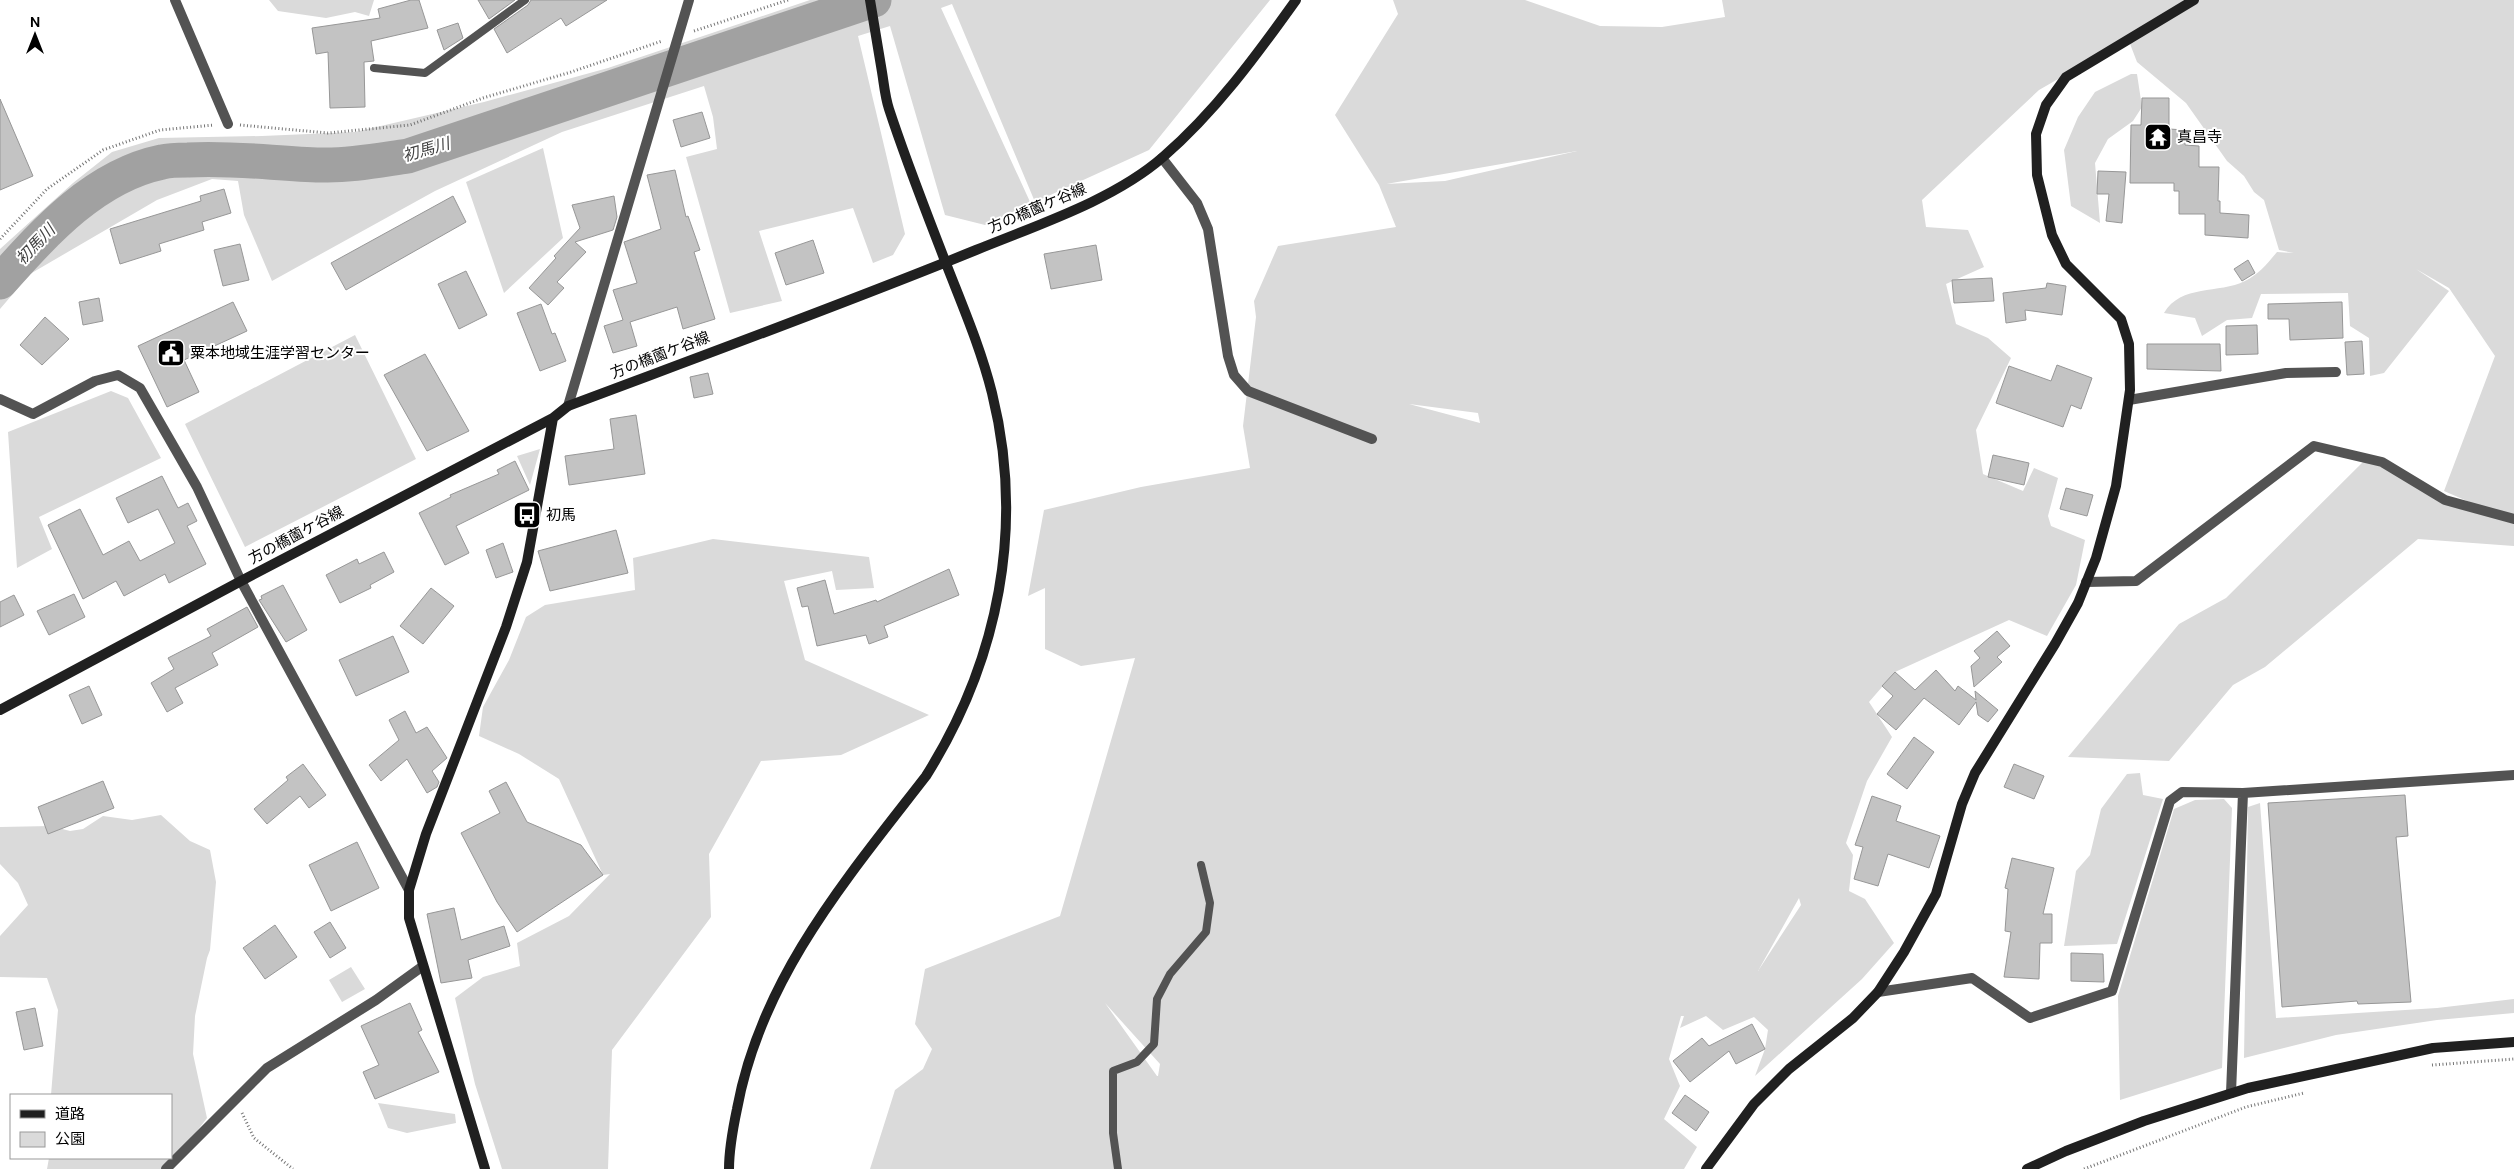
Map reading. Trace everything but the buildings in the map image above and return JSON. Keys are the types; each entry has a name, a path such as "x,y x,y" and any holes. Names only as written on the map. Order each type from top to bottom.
{"street":[{"path":"177,0 228,124"},
{"path":"568,406 672,51 689,0"},
{"path":"729,1169 742,1084 755,1038 770,1002 809,932 833,896 926,776 937,758 970,691 996,613 1005,562 1007,529 1005,460 992,391 966,314 888,106 870,0"},
{"name":"方の橋薗ケ谷線","path":"0,710 241,581 553,418 568,406 946,262 1088,204 1162,158 1209,112 1256,55 1296,0"},
{"path":"1706,1169 1754,1104 1789,1069 1853,1018 1878,992 1904,952 1936,894 1962,804 1975,773 2055,644 2086,582 2116,486 2129,400 2129,344 2121,319 2066,264 2052,236 2037,175 2036,134 2046,105 2066,77 2194,0"},
{"path":"1162,158 1197,203 1208,229 1228,356 1234,375 1248,391 1372,439"},
{"path":"2129,400 2286,373 2336,372"},
{"path":"0,399 33,414 95,382 118,375 140,388 197,487 241,581 409,890"},
{"path":"485,1169 409,918 409,890 426,834 506,627 527,562 553,418"},
{"path":"2086,582 2136,581 2314,446 2382,462 2445,500 2514,519"},
{"path":"1878,992 1972,978 2030,1018 2112,991 2170,801 2182,792 2243,793 2514,775"},
{"path":"2231,1093 2243,793"},
{"path":"166,1169 267,1068 376,1000 423,966"},
{"path":"2027,1169 2066,1151 2144,1121 2231,1093 2318,1071 2433,1048 2514,1042"}],"lane":[{"path":"374,68 425,73 524,0"},
{"path":"1118,1169 1113,1133 1113,1071 1137,1062 1154,1044 1157,999 1170,974 1206,932 1210,902 1201,865"}],"path":[{"path":"0,239 47,189 103,150 160,130 228,124 328,133 410,125 483,98 572,72 788,0"},
{"path":"2424,1067 2514,1059"},
{"path":"2084,1169 2246,1107 2312,1091"},
{"path":"236,1099 254,1138 292,1169"}],"green space":[{"path":"269,0 374,0 369,16 355,12 326,18 278,11"},
{"path":"810,0 1270,0 1149,150 1035,202 952,4 941,8 1031,204 985,225 945,215 890,26 858,36 905,234 893,255 873,263 853,208 759,231 782,301 730,313 686,157 717,149 713,117 704,86 562,132 435,191 272,281 244,215 238,181 212,179 157,200 30,274 0,309 0,249 73,183 112,152 159,138 355,132 484,102 608,68"},
{"path":"1393,0 1525,0 1600,26 1662,27 1725,17 1722,0 2514,0 2514,546 2418,539 2265,667 2233,685 2169,761 2068,757 2179,624 2226,598 2367,458 2438,499 2504,517 2444,491 2495,356 2449,288 2416,269 2449,291 2384,373 2370,376 2369,338 2350,326 2348,293 2261,294 2252,318 2227,320 2202,336 2195,318 2164,313 2171,304 2190,294 2235,285 2245,281 2259,272 2277,252 2294,253 2279,250 2264,200 2254,192 2244,176 2227,161 2186,103 2137,62 2127,36 2126,40 2039,90 1922,200 1926,227 1968,230 1984,267 1946,284 1956,324 1988,338 2011,358 1976,430 1983,474 2023,491 2034,468 2058,478 2048,516 2051,526 2085,540 2076,585 2047,636 2009,620 1895,672 1869,702 1892,737 1867,781 1846,843 1853,855 1849,891 1865,899 1894,943 1862,979 1755,1076 1765,1049 1768,1030 1754,1017 1723,1030 1706,1016 1680,1028 1684,1016 1681,1016 1669,1059 1680,1086 1664,1119 1697,1147 1684,1169 870,1169 895,1090 923,1069 932,1049 915,1024 925,969 1060,916 1135,658 1081,666 1045,649 1045,588 1028,596 1044,510 1141,487 1250,468 1243,426 1256,317 1254,301 1278,246 1396,227 1379,185 1335,115 1398,14","holes":["1577,151 1445,181 1386,184","1409,404 1478,413 1480,423","1799,898 1801,905 1758,971","1105,1003 1160,1064 1157,1076"]},
{"path":"2131,74 2137,74 2142,107 2133,121 2108,139 2095,163 2100,223 2071,206 2064,150 2078,117 2095,92"},
{"path":"543,148 563,238 504,293 466,182"},
{"path":"355,335 416,459 245,547 185,424"},
{"path":"111,391 128,398 161,458 39,517 52,549 17,568 8,432"},
{"path":"540,449 530,485 517,456"},
{"path":"713,539 869,557 874,588 836,590 832,571 784,581 805,660 929,715 841,755 761,761 709,854 711,917 612,1050 608,1169 502,1169 475,1084 455,998 483,977 520,966 517,943 569,916 610,874 603,875 559,779 519,754 479,736 483,707 509,660 526,617 545,605 635,590 633,558"},
{"path":"2140,773 2143,795 2163,799 2117,944 2064,946 2076,871 2090,855 2101,809 2127,774"},
{"path":"2224,799 2232,808 2222,1068 2120,1100 2118,996 2174,809 2195,800"},
{"path":"2260,803 2276,1018 2437,1008 2514,999 2514,1013 2437,1020 2336,1035 2244,1058 2248,807"},
{"path":"161,815 190,841 210,850 216,882 210,950 195,1016 193,1054 207,1118 168,1169 47,1169 49,1159 172,1159 172,1094 51,1094 58,1010 47,978 0,977 0,936 28,905 18,883 0,864 0,827 51,826 70,831 83,829 103,816 132,820"},
{"path":"351,967 365,989 342,1002 329,980"},
{"path":"378,1103 455,1114 456,1123 407,1133 388,1128"}],"waterway":[{"name":"初馬川","path":"0,282 34,245 72,209 92,193 137,169 175,160 222,159 343,165 408,156 874,0"}],"place":[{"name":"真昌寺","path":"2158,137"},
{"name":"粟本地域生涯学習センター","path":"171,353"},
{"name":"初馬","path":"527,515"}]}
